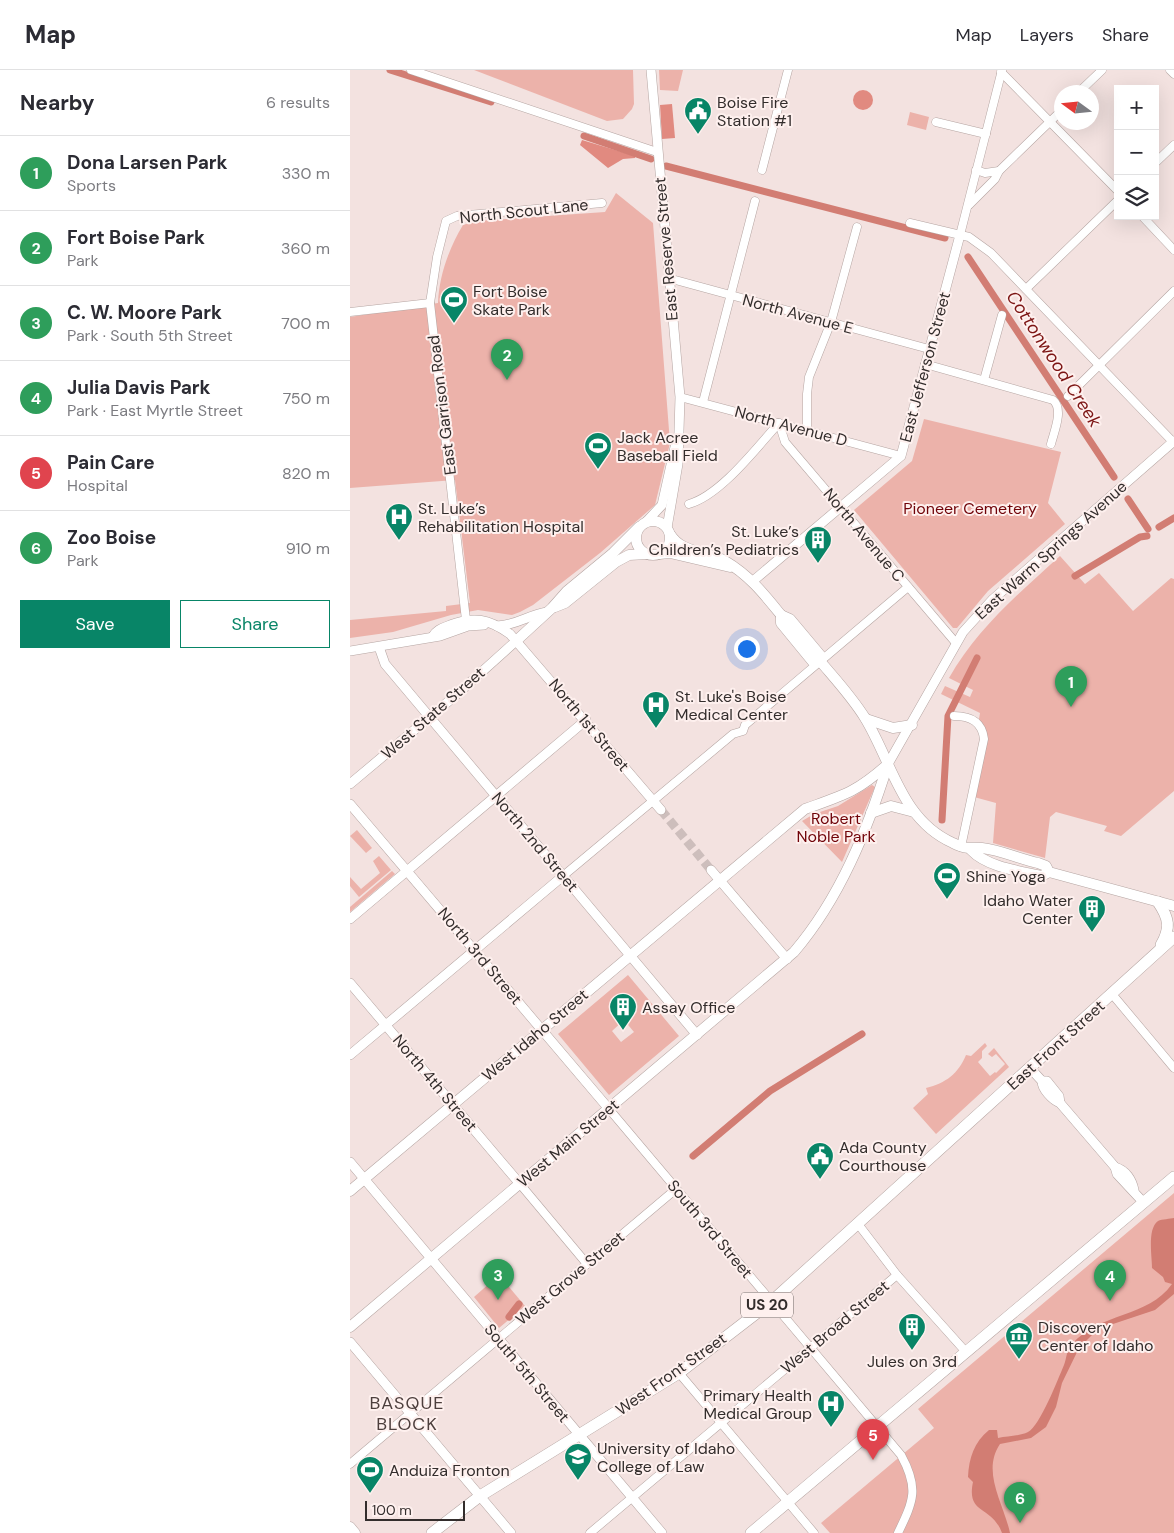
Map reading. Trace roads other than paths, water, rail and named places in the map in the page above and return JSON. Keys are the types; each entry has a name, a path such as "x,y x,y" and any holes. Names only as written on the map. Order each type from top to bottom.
{"main road":[{"path":"516,641 567,591 613,553 643,524 658,521 678,544 721,558 753,581 781,615 790,619 821,656 820,662 854,701 866,719 888,764 894,781 914,812 929,828 966,848 980,859 1042,876 1050,872"},
{"path":"643,524 636,543 652,554"},
{"path":"652,554 669,544 668,531"},
{"path":"549,610 565,603 616,562 629,555 670,553 735,568"},
{"path":"866,719 893,728 912,725"},
{"name":"East Warm Springs Avenue","path":"787,959 824,915 862,838 888,764"},
{"name":"West Idaho Street","path":"350,1191 805,809 828,802 860,788 888,764"},
{"path":"871,813 891,806 914,812"},
{"path":"966,848 982,848 1044,865 1050,872 1174,906"},
{"path":"1002,854 1005,859 1022,867 1022,871"},
{"path":"1154,955 1165,938 1169,924 1158,902"},
{"name":"East Front Street","path":"937,1152 1174,937"},
{"name":"West Main Street","path":"350,1327 787,959"},
{"name":"West Front Street","path":"432,1533 480,1496 679,1373 771,1302 937,1152"},
{"path":"751,1533 1174,1177"},
{"path":"350,1527 355,1533"}],"street":[{"path":"411,70 657,152"},
{"name":"East Reserve Street","path":"651,70 680,396 678,464 668,531"},
{"path":"762,170 788,70"},
{"path":"1087,85 1102,70"},
{"path":"1170,70 1174,74"},
{"path":"1002,71 1114,187"},
{"path":"960,235 1002,71"},
{"path":"967,206 995,179 999,171 1054,118"},
{"path":"936,122 986,134"},
{"path":"1159,159 1174,145"},
{"path":"976,170 985,173 999,171"},
{"path":"703,402 755,201"},
{"name":"North Scout Lane","path":"446,221 457,216 602,203"},
{"path":"1026,289 1114,204"},
{"path":"1146,220 1174,250"},
{"name":"East Garrison Road","path":"446,221 437,257 430,303 466,620"},
{"path":"910,223 969,237 991,253 1173,442"},
{"path":"808,430 807,394 809,377 831,322 857,227"},
{"name":"East Jefferson Street","path":"753,581 902,456 960,235"},
{"name":"North Avenue E","path":"668,278 929,349"},
{"path":"1068,396 1174,291"},
{"path":"350,312 430,303"},
{"path":"984,380 1002,315"},
{"path":"925,364 1056,402 1058,415 1051,444"},
{"name":"North Avenue D","path":"680,396 902,456"},
{"path":"689,504 698,502 734,474 779,423"},
{"name":"North Avenue C","path":"779,423 785,442 956,643"},
{"name":"East Reserve Street","path":"643,524 662,504 680,428"},
{"name":"East Warm Springs Avenue","path":"888,764 912,725 956,643 992,600 1173,442"},
{"path":"350,1055 653,800 733,734 742,731 745,725 908,587"},
{"path":"350,651 440,636 468,626 499,626 518,623 549,610"},
{"path":"433,636 436,630 466,620 481,619 499,626"},
{"name":"North 1st Street","path":"499,626 516,641 586,720 661,810"},
{"name":"West State Street","path":"350,784 516,641"},
{"name":"North 2nd Street","path":"379,647 385,664 697,1034"},
{"path":"954,716 964,716 979,722 984,739 966,848"},
{"path":"350,919 586,720"},
{"name":"North 3rd Street","path":"350,804 609,1109"},
{"path":"711,870 787,959"},
{"name":"North 4th Street","path":"350,983 520,1184"},
{"path":"1112,994 1174,1068"},
{"path":"1030,1068 1042,1080 1042,1085 1055,1101 1060,1103 1115,1167 1117,1174 1134,1190 1144,1203"},
{"name":"South 3rd Street","path":"609,1109 901,1455 913,1482 913,1493 898,1533"},
{"name":"South 5th Street","path":"350,1162 662,1533"},
{"path":"520,1184 587,1264"},
{"name":"West Grove Street","path":"350,1464 676,1189"},
{"path":"858,1224 897,1275 966,1352"},
{"name":"West Broad Street","path":"590,1533 897,1275"},
{"path":"350,1342 511,1533"},
{"path":"679,1373 814,1533"}],"waterway":[{"name":"Cottonwood Creek","path":"390,70 491,102"},
{"name":"Cottonwood Creek","path":"584,136 651,159"},
{"path":"666,166 945,238"},
{"name":"Cottonwood Creek","path":"968,257 1114,477"},
{"name":"Cottonwood Creek","path":"1128,499 1148,529"},
{"path":"1159,527 1174,518"},
{"path":"1075,576 1140,537 1147,536"},
{"path":"942,820 948,716 977,658"},
{"path":"693,1156 770,1091 862,1034"},
{"path":"509,1317 519,1304"}],"tunnel":[{"path":"661,810 711,870"}],"place":[{"name":"Boise Fire Station #1","path":"698,135"},
{"name":"Fort Boise Skate Park","path":"454,324"},
{"name":"Fort Boise Park","path":"507,380"},
{"name":"Jack Acree Baseball Field","path":"598,470"},
{"name":"St. Luke’s Rehabilitation Hospital","path":"399,541"},
{"name":"St. Luke’s Children’s Pediatrics","path":"818,564"},
{"name":"Dona Larsen Park","path":"1071,707"},
{"name":"St. Luke's Boise Medical Center","path":"656,729"},
{"name":"Shine Yoga","path":"947,900"},
{"name":"Idaho Water Center","path":"1092,933"},
{"name":"Assay Office","path":"623,1031"},
{"name":"Ada County Courthouse","path":"820,1180"},
{"name":"C. W. Moore Park","path":"498,1300"},
{"name":"Julia Davis Park","path":"1110,1301"},
{"name":"Jules on 3rd","path":"912,1351"},
{"name":"Discovery Center of Idaho","path":"1019,1360"},
{"name":"Primary Health Medical Group","path":"831,1428"},
{"name":"Pain Care","path":"873,1460"},
{"name":"University of Idaho College of Law","path":"578,1481"},
{"name":"Anduiza Fronton","path":"370,1494"},
{"name":"Zoo Boise","path":"1020,1523"}],"district":[{"name":"BASQUE BLOCK","path":"407,1414"}],"park label":[{"name":"Pioneer Cemetery","path":"970,508"},
{"name":"Robert Noble Park","path":"836,827"}]}
